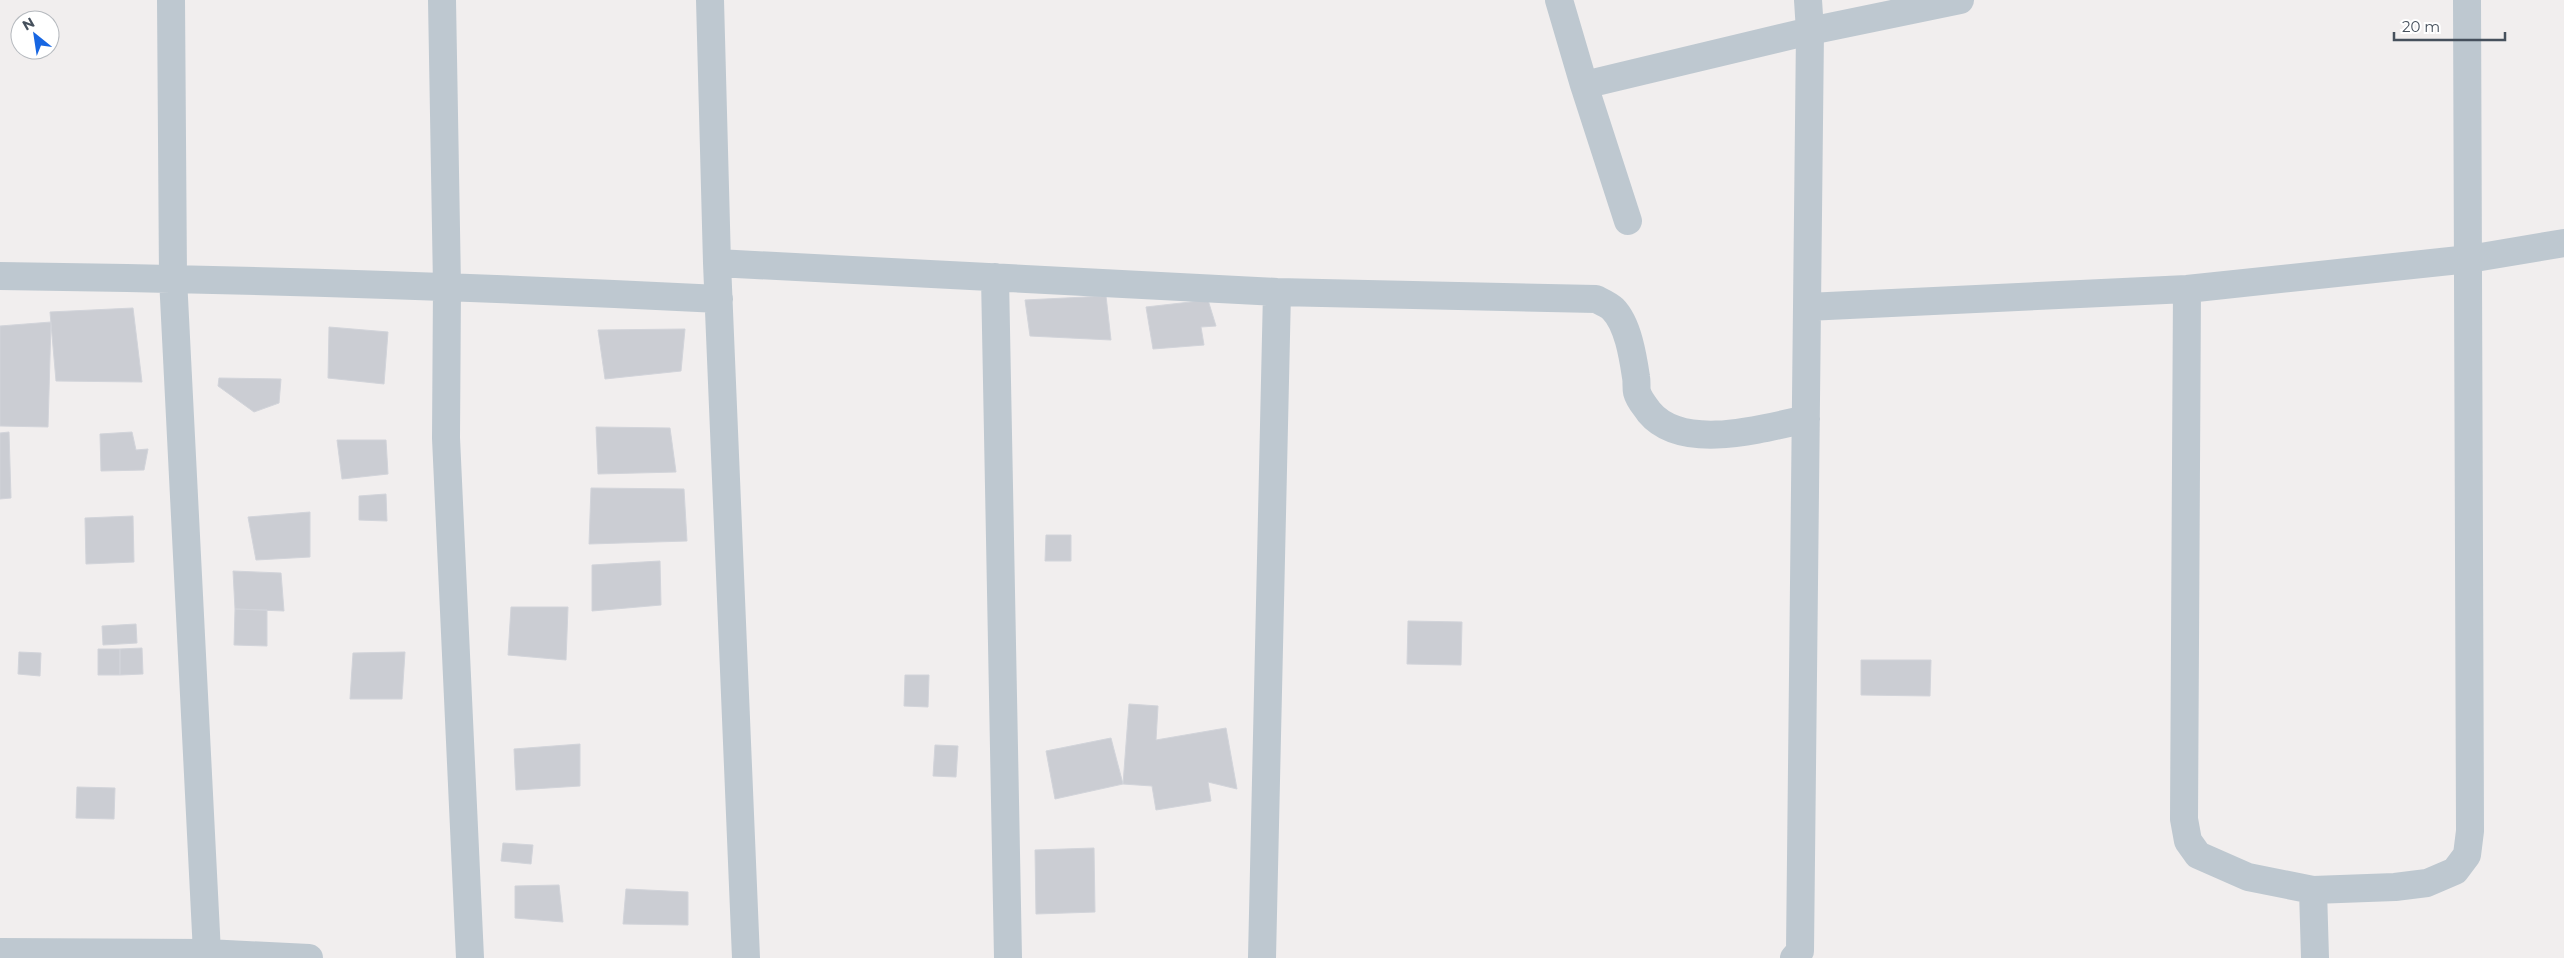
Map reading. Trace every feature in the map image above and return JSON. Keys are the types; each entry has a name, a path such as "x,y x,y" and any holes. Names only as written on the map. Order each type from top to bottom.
{"street":[{"path":"171,0 173,278 207,953"},
{"path":"442,0 447,286 446,438 470,958"},
{"path":"710,0 717,263 746,958"},
{"path":"1559,0 1628,221"},
{"path":"1794,958 1800,951 1810,31 1808,0"},
{"path":"1584,84 1810,31 1960,0"},
{"path":"2186,289 2184,819 2188,841 2198,855 2248,877 2314,890 2396,887 2427,883 2455,871 2467,855 2470,831 2467,0"},
{"path":"1807,307 2186,289 2469,259 2564,243"},
{"path":"717,263 1277,292 1596,299 1612,308 1622,324 1636,378 1637,392 1643,404 1655,419 1669,428 1692,434 1724,433 1757,430 1806,420"},
{"path":"0,276 173,278 447,286 719,299"},
{"path":"995,277 1008,958"},
{"path":"1262,958 1277,292"},
{"path":"2314,890 2315,958"},
{"path":"0,952 207,953 309,958"}],"building":[{"path":"1106,296 1111,340 1030,336 1025,300"},
{"path":"1208,300 1216,326 1201,327 1204,345 1153,349 1146,307"},
{"path":"133,308 142,382 56,381 50,312"},
{"path":"51,322 48,427 0,426 0,326"},
{"path":"329,327 388,332 384,384 328,378"},
{"path":"685,329 681,371 605,379 598,330"},
{"path":"219,378 281,379 279,403 254,412 218,386"},
{"path":"596,427 670,428 676,472 598,474"},
{"path":"9,432 11,498 0,499 0,433"},
{"path":"132,432 136,450 148,449 144,470 101,471 100,434"},
{"path":"337,440 386,440 388,474 342,479"},
{"path":"591,488 684,489 687,541 589,544"},
{"path":"386,494 387,521 359,520 359,496"},
{"path":"310,512 310,557 256,560 248,517"},
{"path":"133,516 134,562 86,564 85,518"},
{"path":"1046,535 1071,535 1071,561 1045,561"},
{"path":"660,561 661,605 592,611 592,565"},
{"path":"233,571 281,573 284,611 235,609"},
{"path":"511,607 568,607 566,660 508,655"},
{"path":"235,609 267,610 267,646 234,645"},
{"path":"1408,621 1462,622 1461,665 1407,664"},
{"path":"136,624 137,643 103,645 102,626"},
{"path":"142,648 143,674 120,675 120,649"},
{"path":"98,649 120,649 120,675 98,675"},
{"path":"19,652 41,653 40,676 18,674"},
{"path":"405,652 402,699 350,699 353,653"},
{"path":"1861,660 1931,660 1930,696 1861,695"},
{"path":"905,675 929,675 928,707 904,706"},
{"path":"1129,704 1158,706 1156,740 1226,728 1237,789 1208,782 1211,801 1156,810 1152,786 1123,784"},
{"path":"1111,738 1123,784 1055,799 1046,751"},
{"path":"580,744 580,786 516,790 514,749"},
{"path":"935,745 958,746 956,777 933,776"},
{"path":"77,787 115,788 114,819 76,818"},
{"path":"503,843 533,845 531,864 501,861"},
{"path":"1094,848 1095,912 1036,914 1035,850"},
{"path":"559,885 563,922 515,918 515,886"},
{"path":"626,889 688,892 688,925 623,924"}]}
